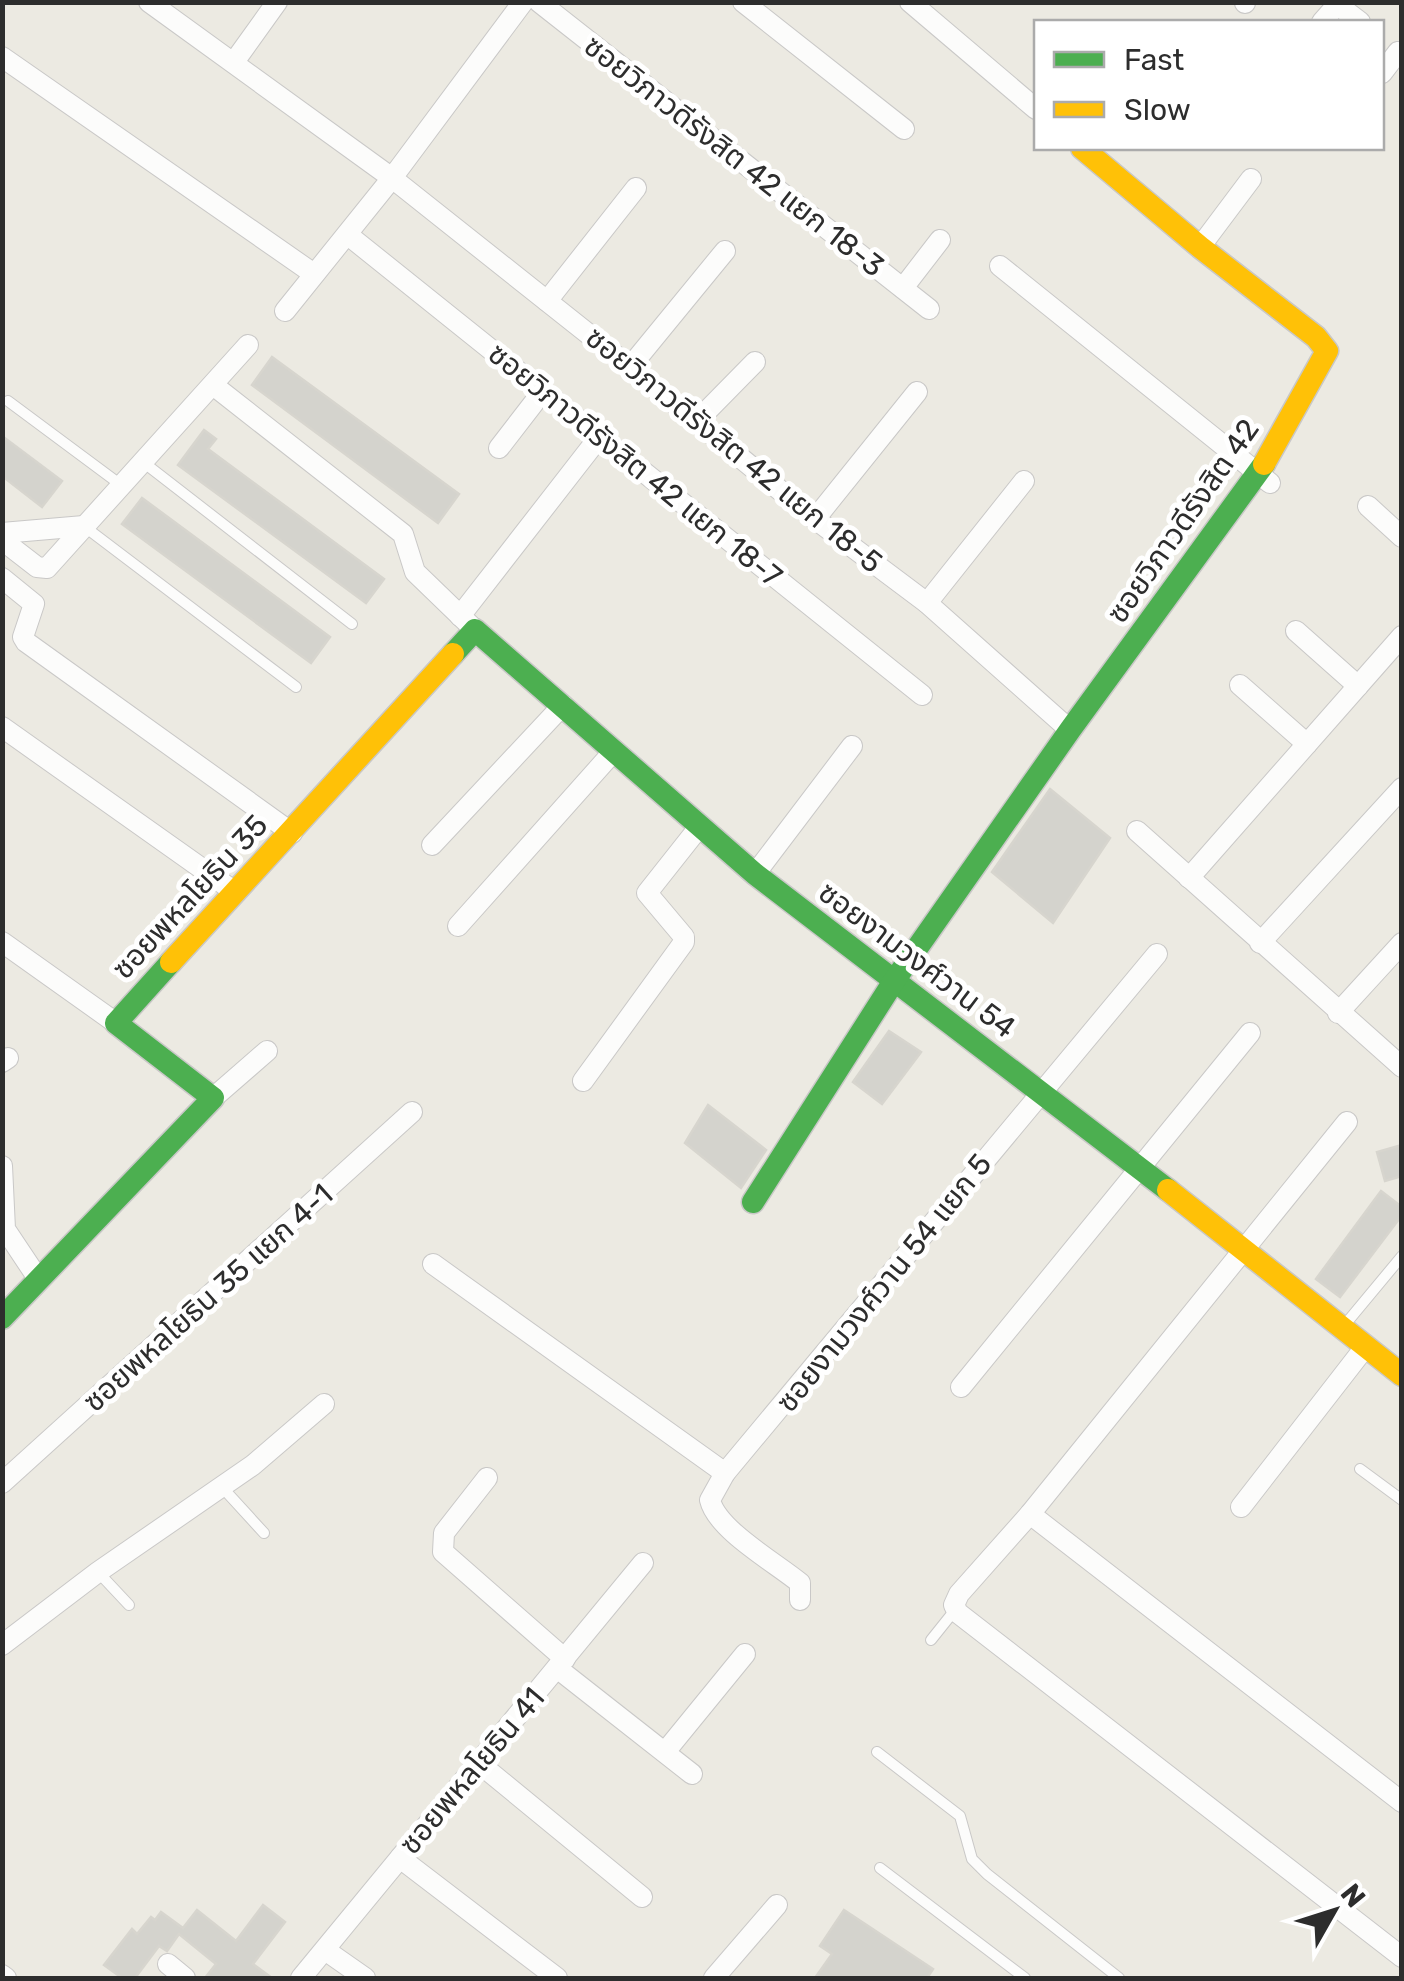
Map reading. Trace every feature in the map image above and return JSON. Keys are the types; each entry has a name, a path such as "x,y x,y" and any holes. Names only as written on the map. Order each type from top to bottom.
{"street":[{"name":"ซอยวิภาวดีรังสิต 42 แยก 18-5","path":"149,2 392,178 815,520 927,604 1070,730"},
{"path":"234,62 276,2"},
{"path":"285,311 392,178 523,2"},
{"name":"ซอยวิภาวดีรังสิต 42 แยก 18-3","path":"539,2 929,309"},
{"path":"743,2 904,130"},
{"path":"910,2 1034,107"},
{"path":"1336,4 1357,20"},
{"path":"2,56 314,274"},
{"name":"ซอยวิภาวดีรังสิต 42","path":"753,1202 894,980 1070,730 1264,478 1327,351 1316,337 1084,150"},
{"path":"1200,247 1251,179"},
{"path":"547,301 636,188"},
{"name":"ซอยวิภาวดีรังสิต 42 แยก 18-7","path":"348,235 922,695"},
{"path":"903,288 940,240"},
{"path":"630,367 725,251"},
{"path":"1000,266 1264,478"},
{"path":"2,540 43,570 248,345"},
{"path":"696,422 755,362"},
{"name":"ซอยงามวงศ์วาน 54","path":"213,384 403,534 415,572 755,874 1246,1249 1402,1375"},
{"path":"499,448 543,391"},
{"path":"815,520 917,392"},
{"path":"468,623 600,436"},
{"path":"927,604 1024,481"},
{"path":"1368,506 1402,537"},
{"path":"2,532 84,526"},
{"path":"2,578 33,601 23,638 26,642 292,832"},
{"name":"ซอยพหลโยธิน 35","path":"213,1098 116,1023 292,832 468,623"},
{"path":"1296,631 1358,686"},
{"path":"1189,878 1402,636"},
{"path":"1240,686 1307,744"},
{"path":"432,845 563,705"},
{"path":"2,727 236,892"},
{"path":"755,874 852,746"},
{"path":"458,926 614,751"},
{"path":"1260,942 1402,788"},
{"path":"584,1081 684,942 647,893 700,826"},
{"path":"1137,831 1401,1067"},
{"path":"2,942 116,1023"},
{"path":"1338,1013 1402,943"},
{"name":"ซอยงามวงศ์วาน 54 แยก 5","path":"725,1474 1156,954"},
{"path":"961,1387 1250,1033"},
{"path":"2,1318 213,1098 267,1051"},
{"name":"ซอยพหลโยธิน 35 แยก 4-1","path":"2,1483 412,1112"},
{"path":"1346,1122 1030,1514 959,1594 955,1607 1402,1957"},
{"path":"2,1166 5,1229 39,1280"},
{"path":"433,1264 725,1474 710,1500 714,1513 800,1584 800,1600"},
{"path":"1242,1506 1366,1346"},
{"path":"2,1645 98,1572 253,1465 324,1404"},
{"path":"487,1478 444,1533 443,1552 561,1664 692,1774"},
{"path":"1030,1514 1402,1802"},
{"name":"ซอยพหลโยธิน 41","path":"301,1978 643,1563"},
{"path":"665,1752 746,1654"},
{"path":"480,1764 642,1898"},
{"path":"400,1858 558,1978"},
{"path":"714,1978 776,1905"},
{"path":"325,1950 365,1978"},
{"path":"168,1964 185,1978"}],"lane":[{"path":"8,400 121,486"},
{"path":"142,462 352,624"},
{"path":"84,526 296,687"},
{"path":"1342,1328 1402,1256"},
{"path":"1360,1469 1402,1500"},
{"path":"221,1486 264,1532"},
{"path":"98,1572 129,1606"},
{"path":"931,1640 955,1607"},
{"path":"878,1752 960,1816 972,1859 1119,1978"},
{"path":"880,1868 1025,1978"}],"building":[{"path":"272,357 459,494 438,523 252,385"},
{"path":"204,430 216,439 208,449 384,579 366,603 178,465"},
{"path":"2,436 62,481 42,507 2,476"},
{"path":"142,498 330,637 311,663 122,524"},
{"path":"1050,789 1110,838 1053,923 992,872"},
{"path":"889,1031 921,1052 882,1104 853,1082"},
{"path":"708,1105 766,1150 741,1188 685,1143"},
{"path":"1402,1145 1402,1176 1385,1181 1377,1152"},
{"path":"1381,1191 1402,1207 1402,1215 1340,1297 1316,1279"},
{"path":"263,1905 285,1922 253,1964 272,1978 205,1978 216,1964 179,1934 167,1951 159,1946 135,1978 122,1978 104,1965 132,1929 137,1934 151,1917 155,1920 161,1912 183,1928 197,1910 236,1941"},
{"path":"844,1910 933,1969 927,1978 815,1978 832,1954 820,1946"}],"traffic: fast":[{"path":"753,1202 894,981 1264,464"},
{"path":"453,654 475,630 755,874 1168,1190"},
{"path":"2,1318 213,1098 116,1023 171,962"}],"traffic: slow":[{"path":"1084,150 1316,337 1327,351 1264,464"},
{"path":"171,962 453,654"},
{"path":"1168,1190 1402,1375"}]}
